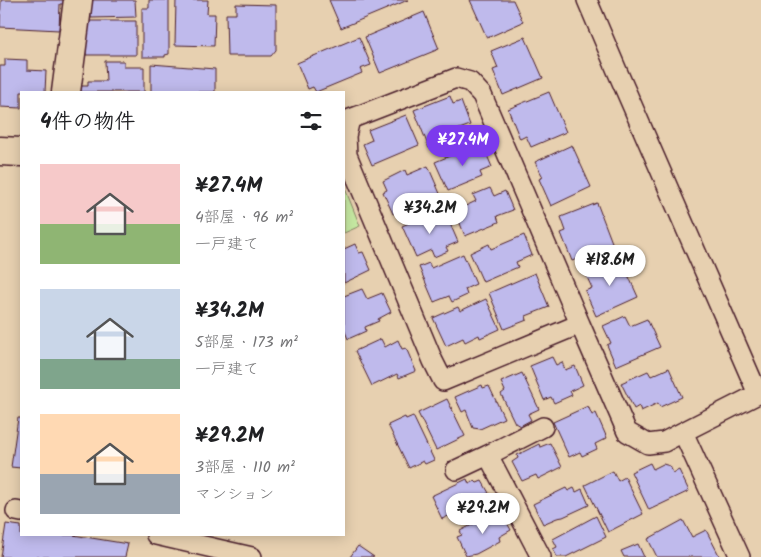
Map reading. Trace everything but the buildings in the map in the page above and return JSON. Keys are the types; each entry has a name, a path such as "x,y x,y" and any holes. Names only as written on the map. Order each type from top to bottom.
{"street":[{"path":"66,91 78,0"},
{"path":"0,151 20,152"}],"lane":[{"path":"580,324 443,381 347,155 346,136 350,119 456,78 470,82 482,95 580,324 626,432 648,444 664,442 758,394 587,0"},
{"path":"456,470 543,427"},
{"path":"683,432 740,557"},
{"path":"488,455 541,557"},
{"path":"160,536 252,557"}],"green space":[{"path":"345,188 360,226 345,233"}]}
